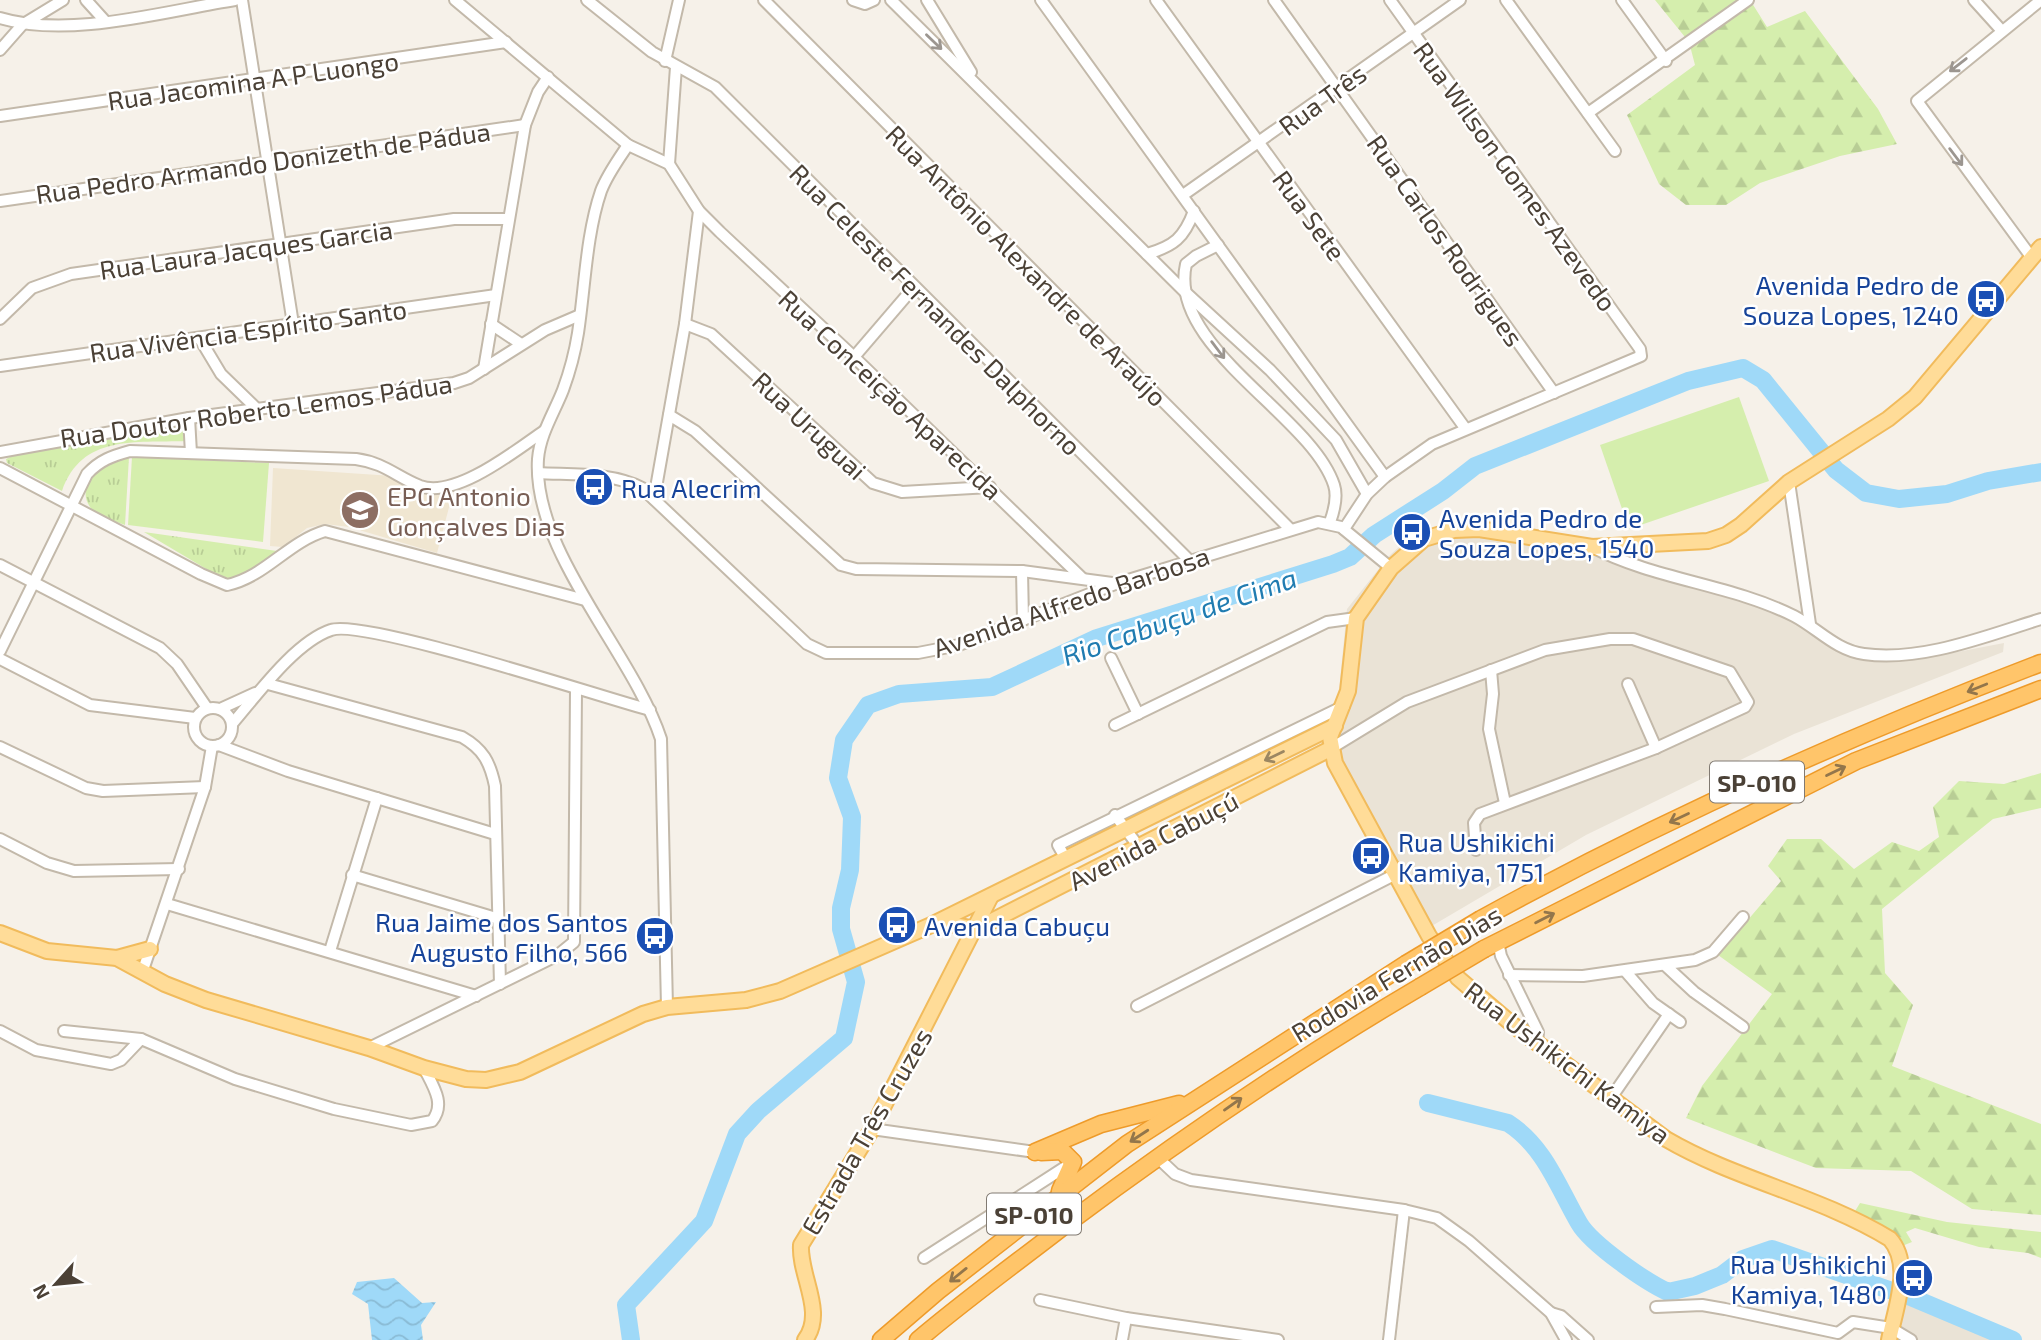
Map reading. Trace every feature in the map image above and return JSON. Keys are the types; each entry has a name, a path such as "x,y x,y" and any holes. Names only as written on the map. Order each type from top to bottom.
{"highway":[{"name":"Rodovia Fernão Dias","path":"881,1340 1058,1195 1196,1099 1481,919 1676,820 1849,739 2041,663"},
{"name":"Rodovia Fernão Dias","path":"918,1340 953,1310 1157,1157 1279,1073 1420,987 1491,946 1856,761 2041,689"},
{"path":"1035,1152 1101,1124 1196,1099"},
{"path":"1035,1152 1062,1151 1073,1162 1058,1195"}],"main road":[{"path":"1330,749 1330,737 1344,706 1356,618 1391,568 1424,539 1454,530 1500,530 1592,547 1717,539 1741,525 1789,482 1857,440 1915,397 2037,253"},
{"name":"Avenida Cabuçú","path":"117,958 165,984 206,1000 376,1047 424,1068 466,1079 502,1077 643,1014 667,1007 763,997 834,968 929,926 1335,726"},
{"name":"Avenida Cabuçú","path":"987,918 1021,908 1330,749"},
{"name":"Rua Ushikichi Kamiya","path":"1330,749 1394,875 1449,969 1492,1009 1680,1148 1811,1201 1891,1239 1900,1250 1903,1265 1890,1334"},
{"path":"1009,887 1017,891 1021,908"},
{"name":"Estrada Três Cruzes","path":"805,1340 814,1324 814,1311 800,1258 801,1245 872,1129 976,929 987,918 991,896"},
{"path":"929,926 950,924 976,929"},
{"path":"0,933 47,951 117,958 150,949"}],"street":[{"path":"0,50 22,25 63,0"},
{"path":"86,0 105,21"},
{"path":"0,18 22,25 105,21 235,0"},
{"path":"242,0 270,162 279,245 293,324"},
{"path":"455,0 628,145 669,164 699,211 685,324 654,499 631,481 538,473"},
{"name":"Rua Celeste Fernandes Dalphorno","path":"587,0 665,61 715,87 1190,561"},
{"path":"665,61 679,0"},
{"name":"Rua Antônio Alexandre de Araújo","path":"764,0 1290,529"},
{"path":"853,0 865,4 874,0"},
{"path":"891,0 978,83 1184,291 1270,370 1336,440 1367,494"},
{"path":"927,0 978,83"},
{"path":"1041,0 1176,191 1183,195 1385,477"},
{"name":"Rua Sete","path":"1156,0 1465,428"},
{"name":"Rua Carlos Rodrigues","path":"1274,0 1554,393"},
{"name":"Rua Wilson Gomes Azevedo","path":"1390,0 1642,353 1639,359 1554,393"},
{"name":"Rua Três","path":"1183,195 1460,0"},
{"path":"1506,0 1615,151"},
{"path":"1622,0 1666,61"},
{"path":"1974,0 2002,31"},
{"path":"2037,253 1917,101 2041,0"},
{"path":"1588,113 1666,61 1744,1"},
{"name":"Rua Jacomina A P Luongo","path":"0,116 506,42"},
{"path":"669,164 676,67"},
{"path":"484,369 525,125 538,92 548,77"},
{"name":"Rua Pedro Armando Donizeth de Pádua","path":"0,201 525,125"},
{"path":"628,145 601,191 575,352 564,387 544,431 538,473 548,519 585,600 650,710 661,739 667,1007"},
{"name":"Rua Conceição Aparecida","path":"699,211 1082,578"},
{"path":"1147,254 1169,247 1187,229 1194,211"},
{"name":"Rua Laura Jacques Garcia","path":"0,319 32,288 71,274 454,219 508,219"},
{"path":"1219,245 1186,264 1184,291 1202,328 1225,359 1321,459 1335,487 1331,522 1349,532 1391,568"},
{"path":"854,357 914,287"},
{"name":"Rua Vivência Espírito Santo","path":"0,366 496,295"},
{"name":"Rua Doutor Roberto Lemos Pádua","path":"0,452 189,418 454,383 484,369 521,344 580,315"},
{"path":"491,324 521,344"},
{"name":"Rua Uruguai","path":"685,324 711,334 873,483 902,492 990,487"},
{"path":"200,339 221,374 257,409"},
{"path":"1349,532 1367,494 1385,477 1432,444 1554,393"},
{"path":"669,415 695,431 841,565 856,569 1022,572 1115,584"},
{"path":"189,418 191,453"},
{"path":"0,651 87,474 97,463 111,456 130,451 356,459 387,466 416,484 440,489 478,473 544,431"},
{"path":"0,468 74,503 208,578 227,585 248,578 304,539 325,531 585,600"},
{"path":"1789,482 1810,625"},
{"name":"Avenida Alfredo Barbosa","path":"654,499 817,651 918,653 959,645 1115,584 1290,529 1331,522"},
{"path":"1592,547 1633,566 1766,604 1810,625 1845,649 1861,654 1885,656 1978,639 2041,619"},
{"path":"0,565 160,649 177,664 207,708"},
{"path":"1022,572 1023,620"},
{"path":"1115,725 1327,622 1356,618"},
{"path":"143,970 179,869 215,746 229,737 232,724 308,642 334,628 349,626 395,637 650,710"},
{"path":"1330,749 1407,702 1556,647 1633,639 1730,672 1747,700 1745,707 1656,748 1505,803 1474,819 1476,850"},
{"path":"1111,658 1139,714"},
{"path":"0,659 90,705 195,718 207,708 220,709 265,687 462,737 477,746 492,771 500,985"},
{"path":"1491,670 1493,694 1489,729 1505,803"},
{"path":"1628,684 1656,748"},
{"path":"376,1047 558,955 574,942 576,690"},
{"path":"1066,859 1058,845 1344,706"},
{"path":"220,709 232,724"},
{"path":"195,718 196,736 215,746 288,772 495,834"},
{"path":"0,747 86,788 103,791 205,787"},
{"path":"330,951 377,798"},
{"path":"1115,815 1139,847"},
{"path":"0,839 47,863 74,870 179,869"},
{"path":"352,875 496,918"},
{"path":"1137,1006 1394,875"},
{"path":"167,904 476,996"},
{"path":"1509,975 1553,977 1666,966 1706,956 1743,917"},
{"path":"1491,946 1538,1032 1537,1043"},
{"path":"1666,966 1694,992 1743,1027"},
{"path":"1626,972 1647,997 1680,1022"},
{"path":"1611,1098 1669,1014"},
{"path":"0,1031 36,1050 111,1064 121,1060 141,1039"},
{"path":"64,1031 141,1039 235,1079 334,1109 411,1125 432,1121 438,1113 439,1102 424,1068"},
{"path":"872,1129 1035,1152"},
{"path":"1157,1157 1169,1171 1192,1180 1426,1214 1449,1226 1551,1313 1561,1317 1588,1340"},
{"path":"924,1258 1073,1162"},
{"path":"1389,1340 1404,1210"},
{"path":"1040,1300 1126,1318 1278,1340"},
{"path":"1656,1307 1702,1305 1725,1308 1838,1332 1853,1322 1910,1340"},
{"path":"1551,1313 1566,1340"},
{"path":"1122,1340 1126,1318"}],"shaded area":[{"name":"EPG Antonio Gonçalves Dias","path":"273,468 393,476 422,494 452,496 437,553 349,527 325,524 307,528 283,547 270,546"},
{"path":"1495,524 1604,545 1614,554 1803,612 1837,638 1868,650 1931,657 2004,643 2003,652 1794,734 1586,835 1430,927 1326,741 1339,691 1347,609 1389,556 1411,536 1435,527"},
{"path":"1904,1301 2000,1336 2014,1340 1895,1340"}],"green space":[{"path":"1655,0 1750,0 1767,27 1805,11 1878,109 1897,144 1840,156 1760,183 1726,205 1686,205 1659,184 1627,115 1695,65 1689,42"},
{"path":"1739,397 1769,481 1629,529 1600,445"},
{"path":"184,425 186,441 112,445 97,451 83,459 71,473 62,491 7,463 6,459 20,452"},
{"path":"129,457 125,525 93,510 86,498 86,489 103,468"},
{"path":"132,457 269,463 263,542 128,525"},
{"path":"144,532 277,551 255,570 230,579 208,570"},
{"path":"2041,773 2041,808 1993,819 1882,909 1885,973 1913,1005 1892,1066 2041,1124 2041,1215 1972,1209 1911,1171 1816,1168 1686,1118 1702,1086 1772,994 1718,955 1781,881 1768,866 1787,839 1821,839 1854,869 1892,842 1919,851 1939,837 1933,807 1959,781 2004,784"},
{"path":"1860,1203 1947,1222 2041,1232 2041,1258 2028,1253 1979,1247 1915,1228 1906,1232 1912,1242 1902,1246 1852,1216"}],"water":[{"path":"394,1278 422,1303 436,1302 421,1325 423,1340 372,1340 368,1304 352,1294 357,1282"}],"waterway":[{"name":"Rio Cabuçu de Cima","path":"631,1340 626,1305 704,1221 737,1134 758,1111 844,1038 856,982 841,929 841,908 850,870 852,817 838,778 844,740 868,705 899,694 992,687 1097,638 1333,564 1350,557 1374,535 1443,491 1475,466 1688,381 1743,368 1763,380 1836,470 1866,493 1899,499 1947,494 1988,481 2041,472"},
{"path":"1428,1103 1508,1123 1521,1133 1541,1156 1585,1232 1620,1262 1668,1292 1695,1286 1722,1275 1743,1259 1772,1249 1889,1290"},
{"path":"1906,1295 2013,1340"}],"place":[{"name":"Avenida Pedro de Souza Lopes, 1240","path":"1986,299"},
{"name":"Rua Alecrim","path":"594,487"},
{"name":"EPG Antonio Gonçalves Dias","path":"360,510"},
{"name":"Avenida Pedro de Souza Lopes, 1540","path":"1412,532"},
{"name":"Rua Ushikichi Kamiya, 1751","path":"1371,856"},
{"name":"Avenida Cabuçu","path":"897,925"},
{"name":"Rua Jaime dos Santos Augusto Filho, 566","path":"655,936"},
{"name":"Rua Ushikichi Kamiya, 1480","path":"1914,1278"}]}
